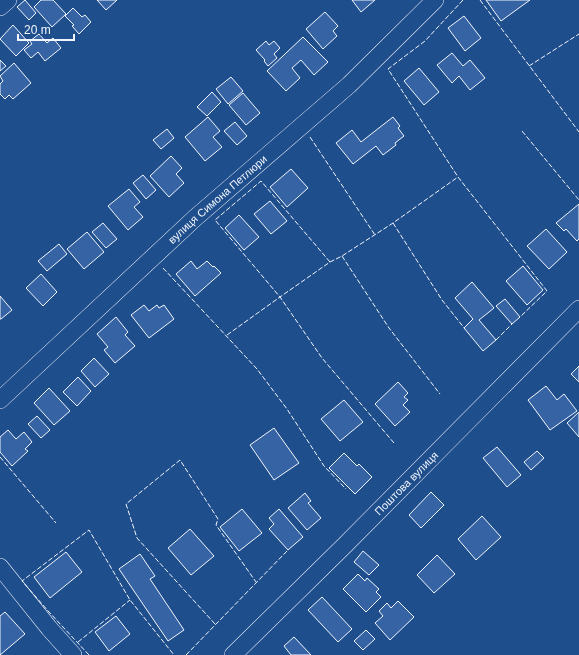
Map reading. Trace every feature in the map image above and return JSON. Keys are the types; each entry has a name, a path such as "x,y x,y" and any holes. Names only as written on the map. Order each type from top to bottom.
{"street":[{"path":"0,7 8,0"},
{"name":"вулиця Симона Петлюри","path":"0,400 195,218 349,85 435,0"},
{"name":"Поштова вулиця","path":"233,655 345,545 579,309"},
{"path":"0,567 49,628 73,655"}],"building":[{"path":"25,0 36,13 29,20 17,7"},
{"path":"41,0 53,0 66,14 52,27 34,7"},
{"path":"97,0 117,0 106,10"},
{"path":"352,0 375,0 361,12"},
{"path":"486,0 530,0 501,21"},
{"path":"73,8 82,17 85,15 91,22 79,34 72,26 74,25 65,16"},
{"path":"325,12 338,26 333,31 337,36 323,49 306,29"},
{"path":"464,16 481,38 465,51 448,28"},
{"path":"13,25 29,43 16,56 0,39"},
{"path":"39,34 47,43 53,38 61,48 45,61 38,52 31,58 24,50 32,44 30,41"},
{"path":"303,37 328,62 314,75 301,60 292,68 300,78 286,91 267,71"},
{"path":"266,41 269,45 274,41 280,48 274,54 277,58 268,66 256,50"},
{"path":"452,53 463,66 470,60 485,78 470,90 459,76 452,83 437,65"},
{"path":"0,60 6,66 0,71"},
{"path":"14,63 31,83 13,99 9,95 5,99 0,94 0,84 3,81 0,76"},
{"path":"419,68 439,92 424,105 404,81"},
{"path":"231,77 243,91 228,104 216,89"},
{"path":"212,92 221,102 207,116 197,107"},
{"path":"243,93 260,113 246,125 229,105"},
{"path":"208,117 220,131 213,137 222,147 205,161 185,137"},
{"path":"393,117 400,126 398,128 404,136 395,143 396,145 383,155 376,146 353,164 336,143 352,130 361,142"},
{"path":"235,122 247,136 237,145 224,131"},
{"path":"167,129 174,138 161,149 153,140"},
{"path":"171,156 182,168 176,174 184,183 169,197 150,176"},
{"path":"291,169 308,188 287,207 270,187"},
{"path":"143,175 156,190 146,199 133,183"},
{"path":"129,189 140,202 134,207 143,217 128,230 108,206"},
{"path":"270,201 287,221 271,234 254,214"},
{"path":"579,204 579,239 577,241 566,229 564,231 556,223"},
{"path":"239,215 259,237 244,250 225,228"},
{"path":"103,223 117,239 106,248 92,232"},
{"path":"546,229 567,252 549,269 527,246"},
{"path":"87,232 104,252 84,269 67,249"},
{"path":"59,244 67,254 47,271 38,261"},
{"path":"191,261 197,269 207,261 221,273 195,296 176,274"},
{"path":"523,266 543,290 527,305 506,281"},
{"path":"41,274 57,292 43,306 26,288"},
{"path":"472,282 494,308 479,320 496,340 483,351 464,328 473,319 455,298"},
{"path":"0,296 12,310 1,319 0,319"},
{"path":"505,299 520,317 512,324 496,306"},
{"path":"144,305 149,311 157,305 159,308 164,305 174,319 149,338 131,315"},
{"path":"116,317 128,332 125,335 135,346 115,363 104,350 108,347 97,334"},
{"path":"94,358 109,374 95,387 81,371"},
{"path":"579,366 579,382 571,374"},
{"path":"78,377 91,391 77,406 63,392"},
{"path":"398,382 408,393 404,397 408,400 403,405 410,412 395,426 375,404"},
{"path":"546,386 557,400 564,394 577,411 550,430 528,400"},
{"path":"49,388 70,411 54,425 34,403"},
{"path":"344,400 363,422 340,441 321,419"},
{"path":"579,412 579,437 567,423"},
{"path":"37,416 50,430 41,438 28,424"},
{"path":"274,428 299,463 274,480 250,445"},
{"path":"8,430 16,439 24,432 32,442 25,449 28,451 12,466 0,452 0,437"},
{"path":"497,447 521,475 507,487 483,458"},
{"path":"537,451 544,458 531,470 524,462"},
{"path":"344,453 357,466 359,464 372,477 355,494 329,468"},
{"path":"431,492 444,505 421,528 409,515"},
{"path":"305,493 311,501 308,503 321,518 307,530 288,508"},
{"path":"242,509 262,533 239,551 220,527"},
{"path":"279,509 303,537 288,550 269,529 274,524 269,518"},
{"path":"482,516 501,537 476,560 458,539"},
{"path":"190,529 214,556 191,575 168,548"},
{"path":"363,551 379,565 369,575 354,562"},
{"path":"66,552 82,572 50,598 34,577"},
{"path":"140,554 155,576 150,579 184,630 168,641 119,569"},
{"path":"437,555 455,574 434,593 417,575"},
{"path":"358,574 365,581 367,578 379,589 376,592 381,597 366,612 343,589"},
{"path":"322,597 352,629 338,642 308,610"},
{"path":"398,601 414,617 390,640 375,623 383,616 379,611 387,603 391,608"},
{"path":"5,612 25,634 0,655 0,616"},
{"path":"116,616 130,634 109,651 95,632"},
{"path":"366,630 375,639 363,650 354,641"},
{"path":"294,637 311,655 291,655 284,646"}],"fence":[{"path":"463,0 425,41 388,69 458,177 547,291 520,317"},
{"path":"480,0 579,132"},
{"path":"529,66 579,34"},
{"path":"522,131 579,200"},
{"path":"310,137 375,235"},
{"path":"227,335 330,262 342,256 393,223 458,177"},
{"path":"330,262 261,181 215,220 280,297 322,358 394,443"},
{"path":"393,223 442,300 465,329"},
{"path":"342,256 389,328 440,394"},
{"path":"163,268 257,369 287,409 324,466 346,489"},
{"path":"496,340 512,324"},
{"path":"0,457 56,523"},
{"path":"215,624 137,538 126,504 180,460 218,519 216,525 256,582"},
{"path":"89,655 22,581 89,530 130,600 174,655"},
{"path":"186,655 288,550"},
{"path":"78,642 130,600"}]}
